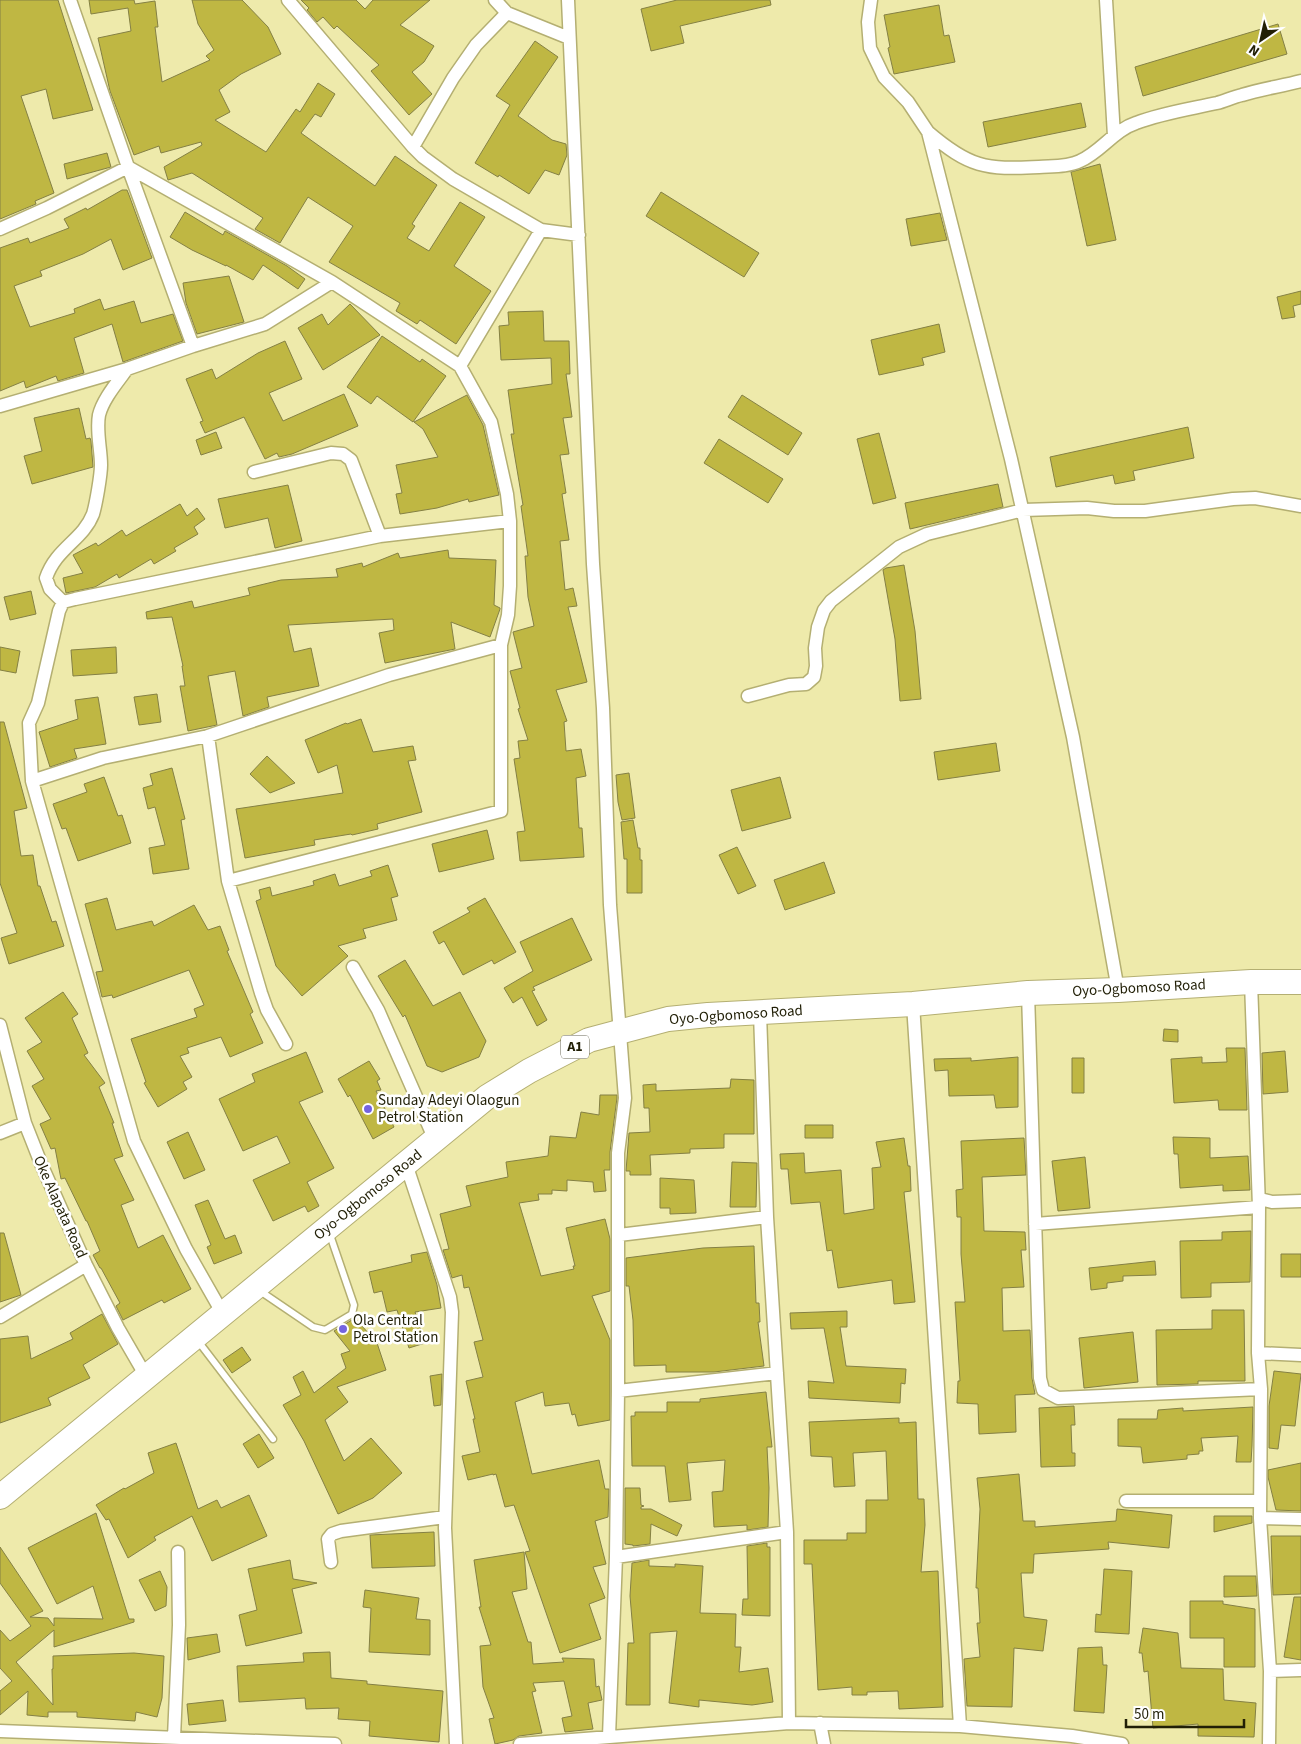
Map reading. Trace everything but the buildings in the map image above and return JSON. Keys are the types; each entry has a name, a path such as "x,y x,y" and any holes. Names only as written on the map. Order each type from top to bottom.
{"highway":[{"name":"Oyo-Ogbomoso Road","path":"0,1497 487,1098 529,1071 589,1040 668,1019 708,1015 913,1004 1028,993 1251,982 1301,982"}],"street":[{"path":"70,0 193,346"},
{"path":"288,0 423,157 453,179 541,230 579,235"},
{"path":"495,0 507,13 569,38"},
{"path":"568,0 593,564 603,708 610,905 625,1098 618,1153 616,1557 609,1736"},
{"path":"871,0 868,22 870,48 884,77 908,102 928,132 964,159 985,166 1006,169 1058,166 1079,162 1100,149 1114,136 1134,123 1224,101 1242,94 1301,81"},
{"path":"1106,0 1114,136"},
{"path":"413,147 453,78 476,45 507,13"},
{"path":"928,132 1022,510 1073,737 1118,990"},
{"path":"0,229 48,208 128,167"},
{"path":"128,167 332,282 460,366 491,422 507,494 510,521 510,586 508,615 500,645 501,811 228,881"},
{"path":"460,366 541,230"},
{"path":"0,406 126,369 265,324 332,282"},
{"path":"63,602 50,589 46,578 54,559 86,526 93,513 101,467 98,436 99,417 103,405 126,369"},
{"path":"254,472 331,453 343,454 351,460 380,536"},
{"path":"748,696 789,685 806,684 814,677 818,627 824,610 832,601 899,547 927,534 1022,510 1087,508 1114,511 1145,511 1233,499 1255,498 1301,506"},
{"path":"63,602 380,536 510,521"},
{"path":"63,602 59,611 38,703 29,723 32,781 134,1141 186,1249 223,1314"},
{"path":"32,781 103,758 208,736 389,675 500,645"},
{"path":"208,736 228,881 267,1010 286,1044"},
{"path":"353,967 378,1010 435,1140"},
{"path":"1251,982 1259,1207 1260,1518 1270,1671 1269,1744"},
{"path":"1028,993 1040,1378 1044,1390 1058,1398 1261,1389"},
{"path":"913,1004 960,1726"},
{"path":"760,1012 767,1217 788,1532 790,1723"},
{"name":"Oke Alapata Road","path":"0,1025 25,1123 42,1166 86,1265 118,1328 147,1378"},
{"path":"0,1133 25,1123"},
{"path":"406,1164 450,1297 452,1312 446,1517 456,1744"},
{"path":"1259,1207 1260,1200 1272,1202 1301,1201"},
{"path":"1035,1224 1259,1207"},
{"path":"618,1235 767,1217"},
{"path":"0,1317 86,1265"},
{"path":"1258,1353 1301,1355"},
{"path":"618,1392 777,1372"},
{"path":"1126,1501 1260,1501"},
{"path":"331,1562 328,1539 332,1534 341,1531 446,1517"},
{"path":"1260,1518 1301,1519"},
{"path":"616,1557 788,1532"},
{"path":"174,1737 179,1625 178,1552"},
{"path":"1270,1671 1301,1670"},
{"path":"520,1744 790,1723 960,1726 1072,1740 1122,1744"},
{"path":"820,1723 824,1744"},
{"path":"0,1731 130,1740 174,1737 335,1744"}],"lane":[{"path":"254,1288 313,1327 325,1330 352,1314 354,1305 328,1228"},
{"path":"196,1337 273,1439"}],"place":[{"name":"Sunday Adeyi Olaogun Petrol Station","path":"368,1109"},
{"name":"Ola Central Petrol Station","path":"343,1329"}]}
